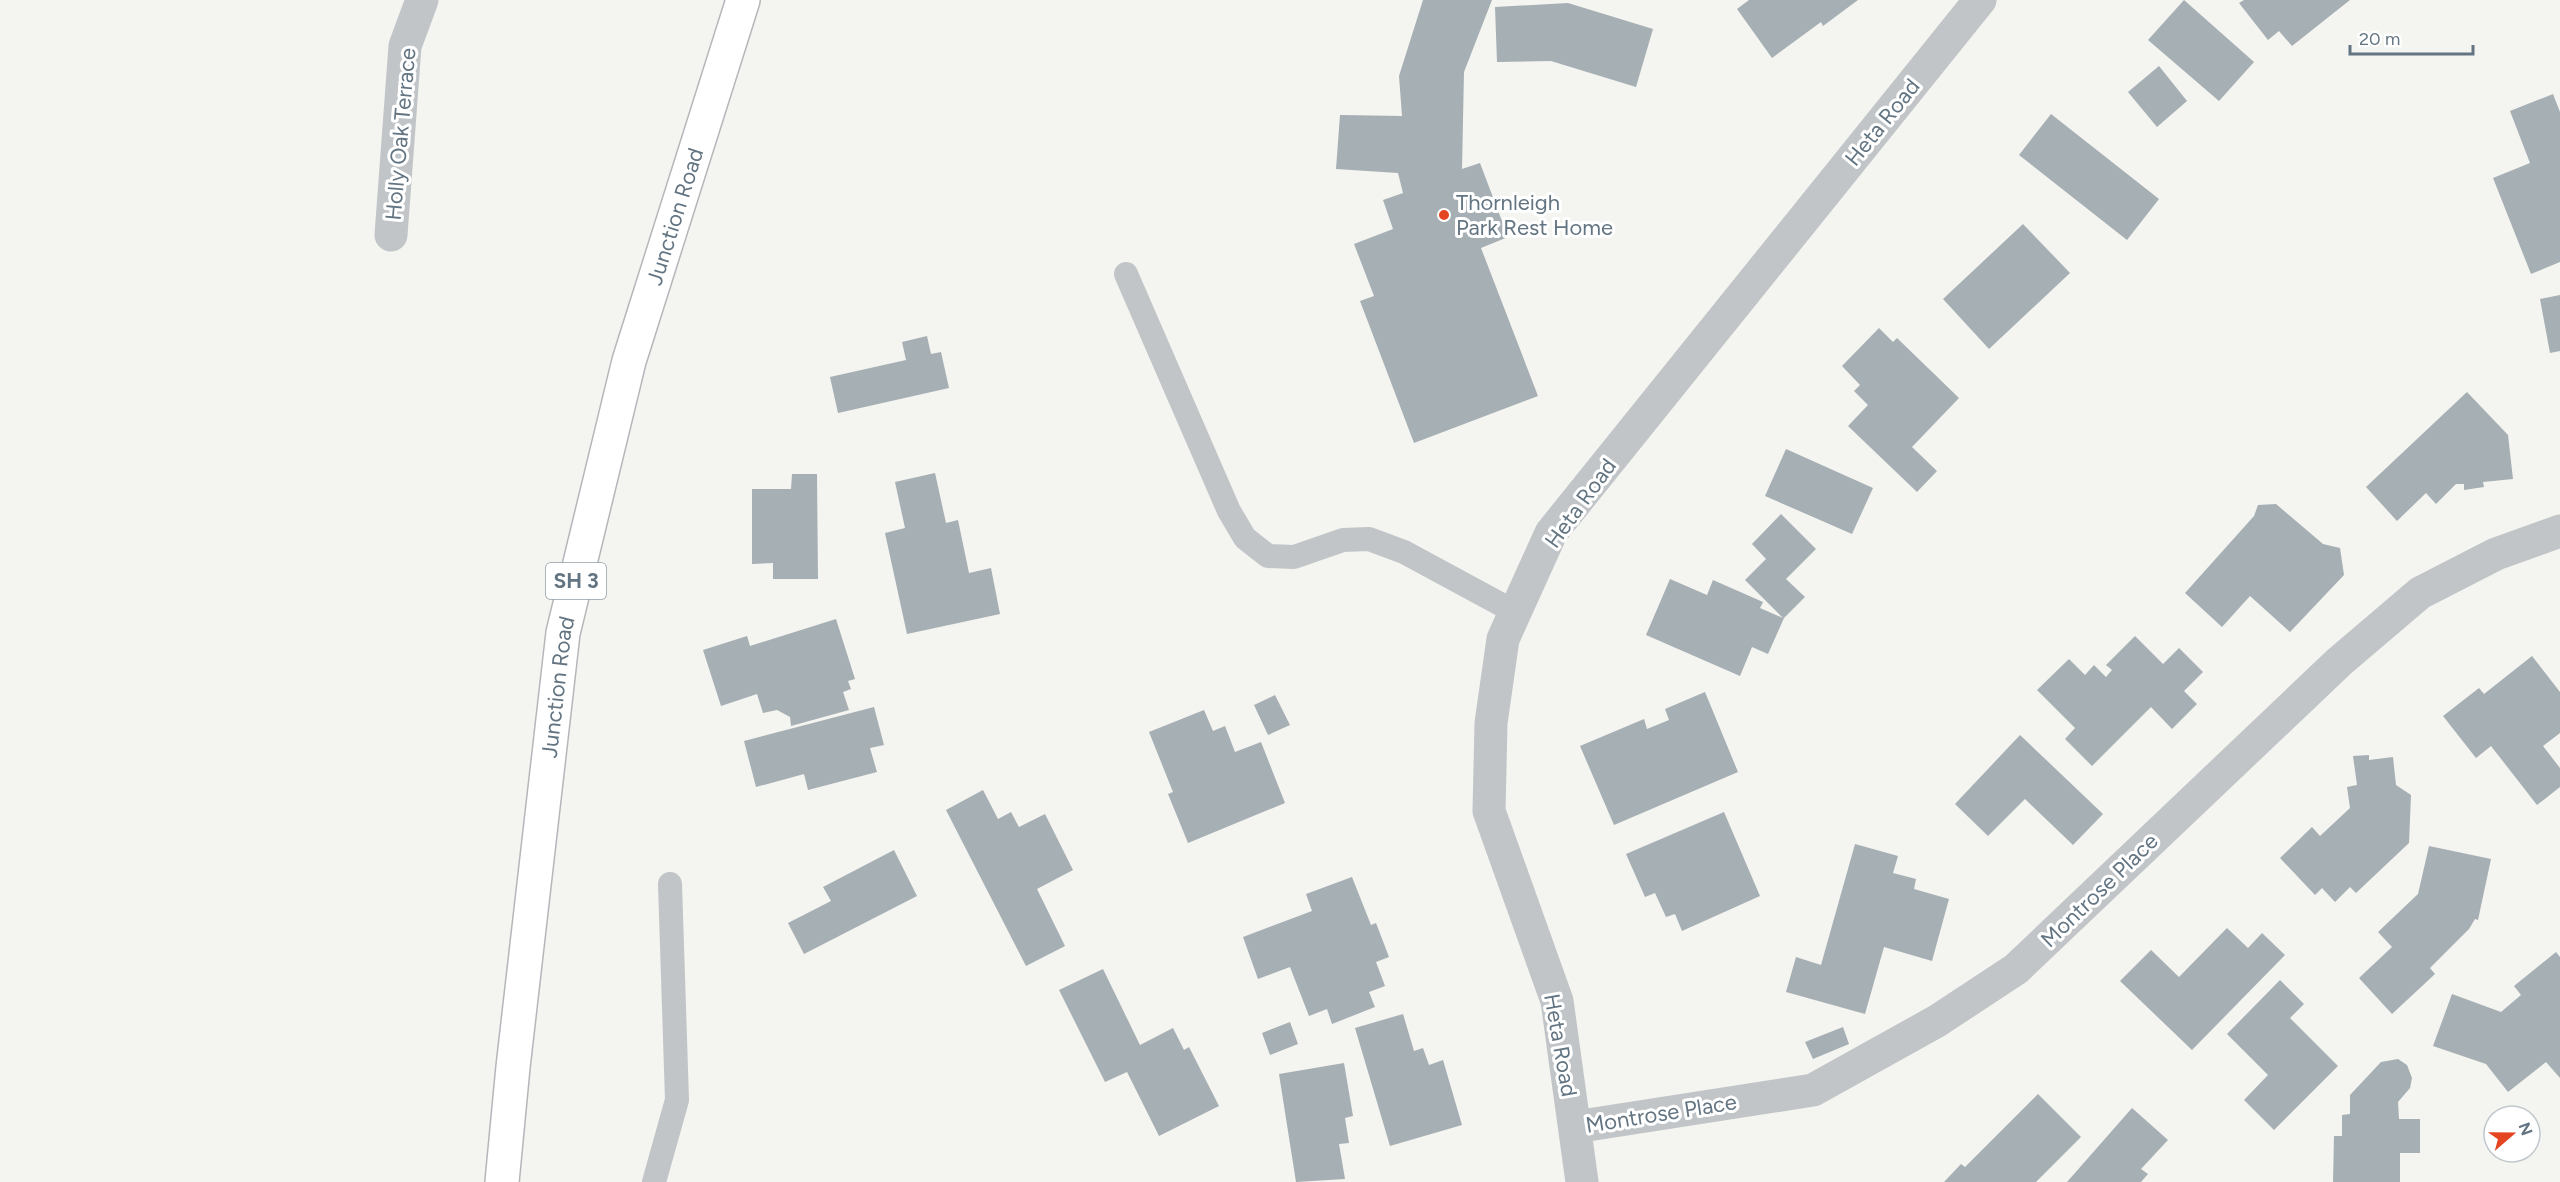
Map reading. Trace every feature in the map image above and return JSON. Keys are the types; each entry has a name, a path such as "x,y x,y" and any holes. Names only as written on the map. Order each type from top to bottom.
{"highway":[{"name":"Junction Road","path":"502,1182 563,633 629,361 743,0"}],"street":[{"name":"Holly Oak Terrace","path":"392,235 405,46 422,0"},
{"name":"Heta Road","path":"1582,1182 1557,1001 1489,810 1491,723 1503,639 1551,533 1980,0"},
{"name":"Montrose Place","path":"1575,1127 1813,1090 1937,1021 2016,969 2339,662 2420,593 2496,554 2560,531"}],"lane":[{"path":"1126,274 1229,511 1245,538 1268,556 1294,557 1343,540 1369,538 1404,552 1515,612"},
{"path":"654,1182 677,1100 670,884"}],"building":[{"name":"Thornleigh Park Rest Home","path":"1423,0 1492,0 1464,72 1462,169 1480,163 1508,237 1481,248 1538,396 1414,443 1360,301 1374,296 1354,244 1393,229 1383,200 1403,193 1398,173 1336,169 1340,115 1402,116 1399,76"},
{"path":"1749,0 1858,0 1823,26 1821,22 1772,58 1737,9"},
{"path":"2184,0 2254,62 2219,101 2148,40"},
{"path":"2244,0 2350,0 2292,46 2279,31 2268,40 2239,3"},
{"path":"1568,3 1653,29 1636,87 1551,61 1497,62 1495,7"},
{"path":"2159,66 2187,101 2157,127 2128,92"},
{"path":"2553,94 2560,112 2560,262 2531,274 2493,178 2530,163 2510,111"},
{"path":"2051,114 2159,199 2127,240 2019,155"},
{"path":"2023,224 2070,273 1989,349 1943,299"},
{"path":"2560,295 2560,351 2550,353 2540,299"},
{"path":"1879,328 1893,342 1897,338 1959,398 1912,447 1937,471 1917,492 1848,426 1868,405 1854,391 1860,385 1842,366"},
{"path":"927,336 931,354 941,352 949,388 838,413 830,377 906,360 902,342"},
{"path":"2467,392 2508,435 2513,479 2483,482 2484,487 2464,490 2464,484 2456,484 2436,504 2426,493 2397,521 2366,487"},
{"path":"1786,449 1873,488 1852,534 1765,496"},
{"path":"935,473 946,523 958,520 969,573 991,568 1000,614 907,634 885,533 905,528 895,482"},
{"path":"792,474 817,474 818,579 773,579 773,563 752,564 752,489 791,489"},
{"path":"2276,504 2323,544 2340,548 2344,575 2290,632 2250,596 2222,627 2185,593 2254,516 2258,505"},
{"path":"1781,514 1816,549 1786,579 1805,597 1784,618 1768,654 1752,647 1740,676 1646,635 1670,579 1707,595 1713,580 1763,602 1760,608 1783,618 1745,580 1766,559 1752,544"},
{"path":"836,619 855,679 848,681 851,689 843,692 849,710 791,726 790,717 777,710 763,713 757,694 721,706 703,650 747,636 750,646"},
{"path":"2135,636 2163,664 2179,648 2203,672 2184,691 2197,704 2172,729 2151,707 2092,766 2065,739 2075,728 2037,690 2069,659 2085,675 2094,665 2106,677 2112,670 2106,665"},
{"path":"2532,656 2560,692 2560,733 2543,746 2560,768 2560,787 2537,805 2491,746 2476,758 2443,716 2479,688 2484,694"},
{"path":"1705,692 1738,772 1614,825 1580,746 1644,719 1647,729 1669,720 1665,709"},
{"path":"1275,695 1290,725 1268,735 1254,705"},
{"path":"874,707 884,745 870,748 877,772 808,790 804,774 756,787 744,741"},
{"path":"1204,710 1213,731 1225,726 1235,752 1261,742 1285,803 1188,843 1168,794 1173,792 1149,732"},
{"path":"2020,735 2103,814 2073,845 2025,799 1988,836 1955,804"},
{"path":"2369,755 2369,760 2393,757 2396,785 2411,795 2409,843 2356,893 2350,887 2335,902 2322,888 2315,895 2280,858 2312,827 2320,836 2350,808 2347,787 2357,785 2353,756"},
{"path":"983,790 998,819 1011,812 1019,827 1045,814 1073,870 1037,889 1065,946 1026,966 946,810"},
{"path":"1724,812 1760,896 1682,931 1675,914 1666,917 1655,893 1645,897 1626,854"},
{"path":"1855,844 1898,856 1893,873 1916,879 1914,889 1949,899 1932,961 1884,947 1865,1014 1786,992 1796,957 1821,965"},
{"path":"2429,846 2491,859 2478,920 2475,919 2469,929 2430,968 2435,974 2392,1014 2359,978 2392,947 2378,932 2418,894"},
{"path":"894,850 917,896 804,954 788,923 831,901 823,887"},
{"path":"1352,877 1371,925 1376,923 1389,957 1376,962 1385,986 1369,992 1375,1007 1332,1024 1327,1009 1309,1016 1290,967 1258,979 1243,937 1312,911 1306,894"},
{"path":"2227,928 2248,948 2262,933 2285,955 2192,1050 2120,981 2151,950 2179,977"},
{"path":"2556,952 2560,957 2560,1078 2546,1062 2508,1092 2486,1064 2433,1046 2452,994 2501,1012 2521,995 2514,986"},
{"path":"1103,969 1140,1045 1173,1028 1184,1050 1189,1047 1219,1106 1159,1136 1127,1072 1105,1082 1059,990"},
{"path":"2280,980 2304,1004 2290,1018 2338,1066 2274,1130 2244,1100 2268,1075 2227,1034"},
{"path":"1403,1014 1414,1051 1423,1048 1429,1065 1443,1060 1462,1125 1390,1146 1355,1028"},
{"path":"1290,1022 1298,1044 1270,1055 1262,1033"},
{"path":"1843,1027 1849,1044 1813,1059 1805,1042"},
{"path":"2398,1059 2407,1065 2412,1078 2410,1088 2398,1102 2399,1119 2420,1119 2420,1153 2400,1153 2400,1182 2333,1182 2334,1136 2342,1136 2342,1115 2350,1114 2350,1095 2381,1062"},
{"path":"1344,1063 1353,1116 1345,1118 1349,1143 1339,1144 1345,1179 1296,1182 1279,1074"},
{"path":"2038,1094 2081,1137 2036,1182 1944,1182 1961,1164 1965,1167"},
{"path":"2132,1108 2168,1140 2141,1169 2148,1174 2141,1182 2067,1182"}],"place":[{"name":"Thornleigh Park Rest Home","path":"1444,215"}]}
